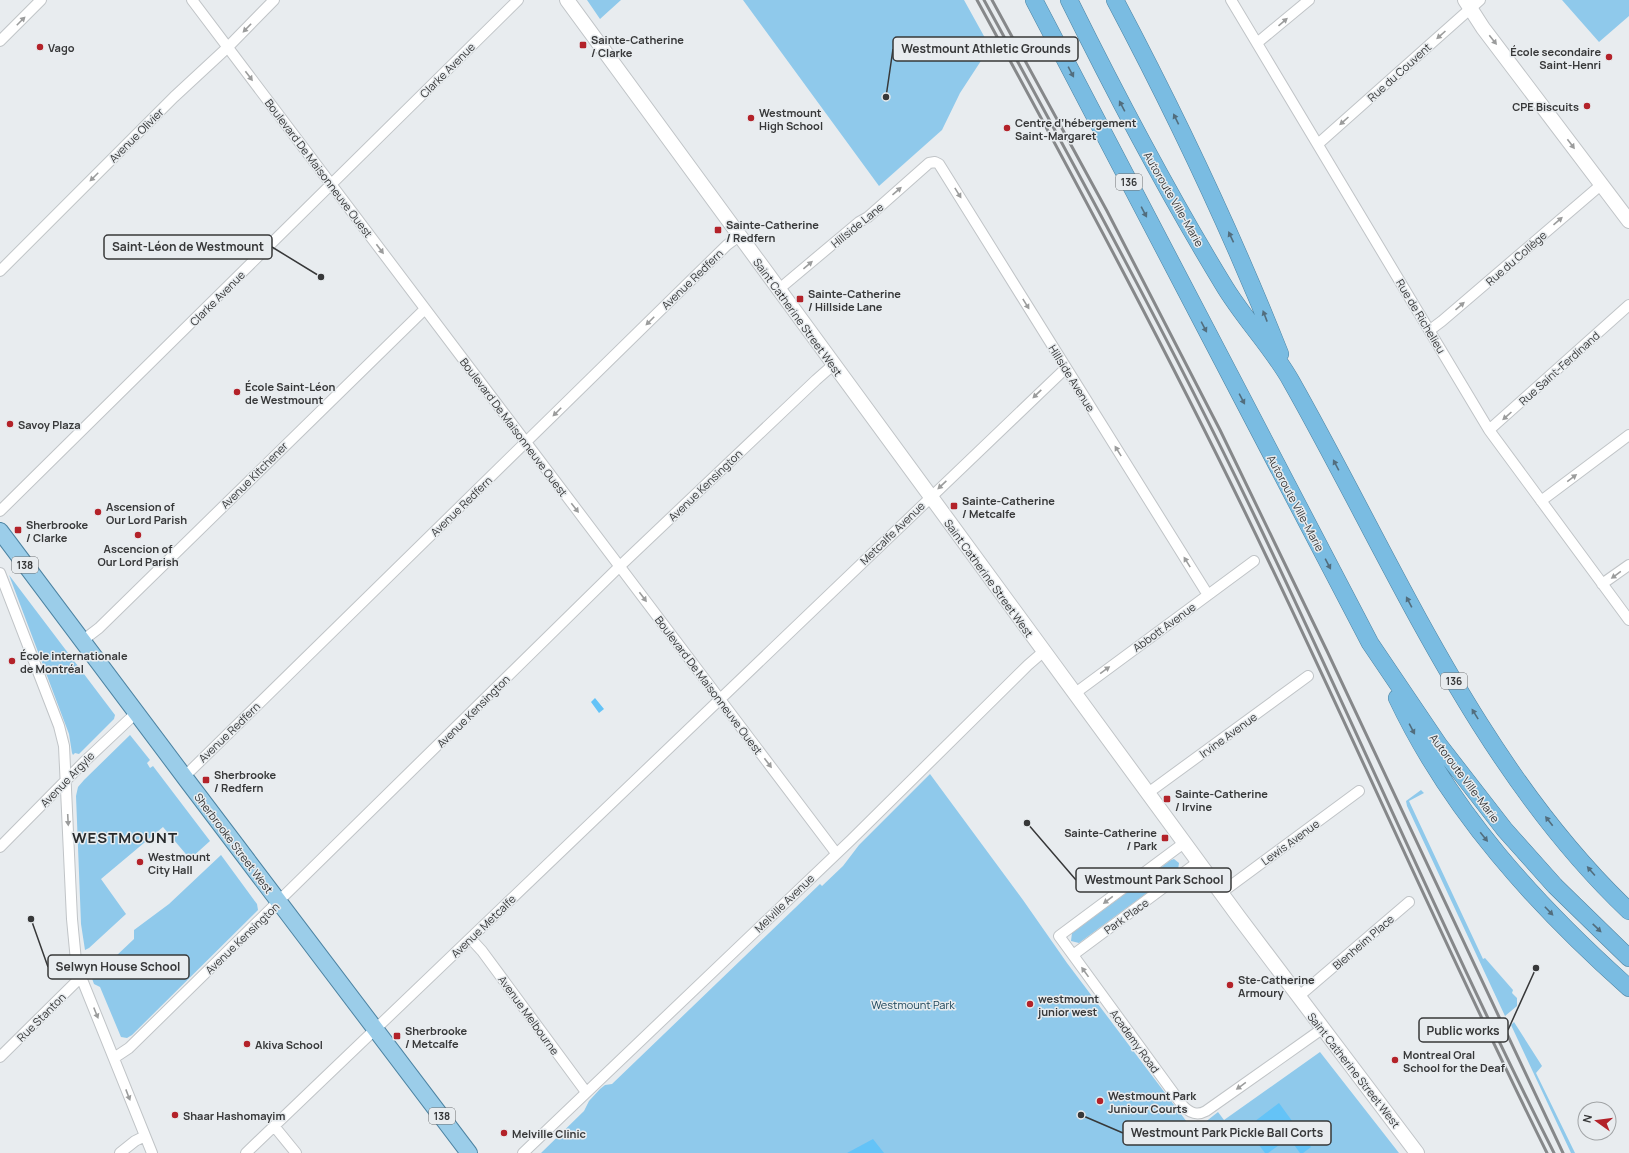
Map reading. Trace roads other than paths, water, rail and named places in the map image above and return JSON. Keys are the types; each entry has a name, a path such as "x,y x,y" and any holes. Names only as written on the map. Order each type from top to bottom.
{"highway":[{"name":"Autoroute Ville-Marie","path":"1034,0 1370,643 1438,745 1505,830 1555,886 1629,958"},
{"name":"Autoroute Ville-Marie","path":"1069,0 1108,79 1160,176 1224,286 1289,378 1419,622 1480,722 1520,783 1550,822 1608,891 1629,911"},
{"path":"1115,0 1182,130 1248,272 1289,378"},
{"path":"1370,643 1424,751 1466,815 1535,897 1594,956 1629,988"}],"main road":[{"name":"Saint Catherine Street West","path":"566,0 1298,998 1417,1153"},
{"path":"1472,3 1483,28 1629,221"},
{"name":"Sherbrooke Street West","path":"0,531 469,1153"}],"street":[{"path":"0,41 41,0"},
{"name":"Boulevard De Maisonneuve Ouest","path":"192,0 836,853"},
{"name":"Avenue Olivier","path":"0,271 174,97 228,47 274,0"},
{"name":"Clarke Avenue","path":"0,511 518,0"},
{"name":"Rue de Richelieu","path":"1231,0 1489,430 1629,620"},
{"path":"1257,43 1309,0"},
{"name":"Rue du Couvent","path":"1318,144 1472,3"},
{"name":"Hillside Lane","path":"778,290 859,222 868,217 928,164 935,162"},
{"name":"Hillside Avenue","path":"935,162 941,166 1208,595"},
{"name":"Rue du Collège","path":"1430,330 1602,184"},
{"name":"Avenue Redfern","path":"184,777 727,245 739,236"},
{"name":"Rue Saint-Ferdinand","path":"1489,430 1629,305"},
{"name":"Avenue Kitchener","path":"82,641 99,628 425,309"},
{"name":"Avenue Kensington","path":"114,1058 129,1048 620,566 833,365"},
{"name":"Metcalfe Avenue","path":"719,698 1066,368"},
{"path":"1541,501 1629,435"},
{"name":"Abbott Avenue","path":"1074,694 1254,561"},
{"path":"1602,584 1629,565"},
{"path":"0,573 60,730 65,759 73,932 76,961 81,977 152,1153"},
{"name":"Melville Avenue","path":"523,1153 1043,652"},
{"name":"Irvine Avenue","path":"1148,793 1308,676"},
{"name":"Avenue Metcalfe","path":"246,1153 471,939 719,698"},
{"name":"Avenue Argyle","path":"0,847 136,713"},
{"name":"Lewis Avenue","path":"1221,893 1360,791"},
{"name":"Academy Road","path":"1184,843 1059,936 1183,1106 1192,1113 1199,1114 1206,1111 1322,1029"},
{"name":"Park Place","path":"1073,955 1198,862"},
{"name":"Blenheim Place","path":"1298,998 1409,902"},
{"name":"Avenue Melbourne","path":"471,939 482,951 586,1092"},
{"name":"Rue Stanton","path":"0,1057 81,977"},
{"path":"274,1126 296,1153"},
{"path":"120,1153 135,1141 145,1136"}],"railway":[{"path":"977,0 1127,279 1199,420 1304,636 1476,1006 1547,1153"},
{"path":"984,0 1124,259 1225,455 1515,1075 1554,1153"},
{"path":"992,0 1107,211 1220,430 1327,651 1563,1153"}],"place":[{"name":"Sainte-Catherine / Clarke","path":"583,45"},
{"name":"Vago","path":"40,47"},
{"name":"École secondaire Saint-Henri","path":"1609,57"},
{"name":"Westmount Athletic Grounds","path":"886,97"},
{"name":"CPE Biscuits","path":"1587,106"},
{"name":"Westmount High School","path":"751,118"},
{"name":"Centre d’hébergement Saint-Margaret","path":"1007,128"},
{"name":"Sainte-Catherine / Redfern","path":"718,230"},
{"name":"Saint-Léon de Westmount","path":"321,277"},
{"name":"Sainte-Catherine / Hillside Lane","path":"800,299"},
{"name":"École Saint-Léon de Westmount","path":"237,392"},
{"name":"Savoy Plaza","path":"10,424"},
{"name":"Sainte-Catherine / Metcalfe","path":"954,506"},
{"name":"Ascension of Our Lord Parish","path":"98,512"},
{"name":"Sherbrooke / Clarke","path":"18,530"},
{"name":"Ascencion of Our Lord Parish","path":"138,535"},
{"name":"École internationale de Montréal","path":"12,661"},
{"name":"Sherbrooke / Redfern","path":"206,780"},
{"name":"Sainte-Catherine / Irvine","path":"1167,799"},
{"name":"Westmount Park School","path":"1027,823"},
{"name":"Sainte-Catherine / Park","path":"1165,838"},
{"name":"Westmount City Hall","path":"140,862"},
{"name":"Selwyn House School","path":"31,919"},
{"name":"Public works","path":"1536,968"},
{"name":"Ste-Catherine Armoury","path":"1230,985"},
{"name":"westmount junior west","path":"1030,1004"},
{"name":"Sherbrooke / Metcalfe","path":"397,1036"},
{"name":"Akiva School","path":"247,1044"},
{"name":"Montreal Oral School for the Deaf","path":"1395,1060"},
{"name":"Westmount Park Juniour Courts","path":"1100,1101"},
{"name":"Shaar Hashomayim","path":"175,1115"},
{"name":"Westmount Park Pickle Ball Corts","path":"1081,1115"},
{"name":"Melville Clinic","path":"504,1133"}],"district":[{"name":"WESTMOUNT","path":"125,837"}],"park label":[{"name":"Westmount Park","path":"913,1004"}]}
